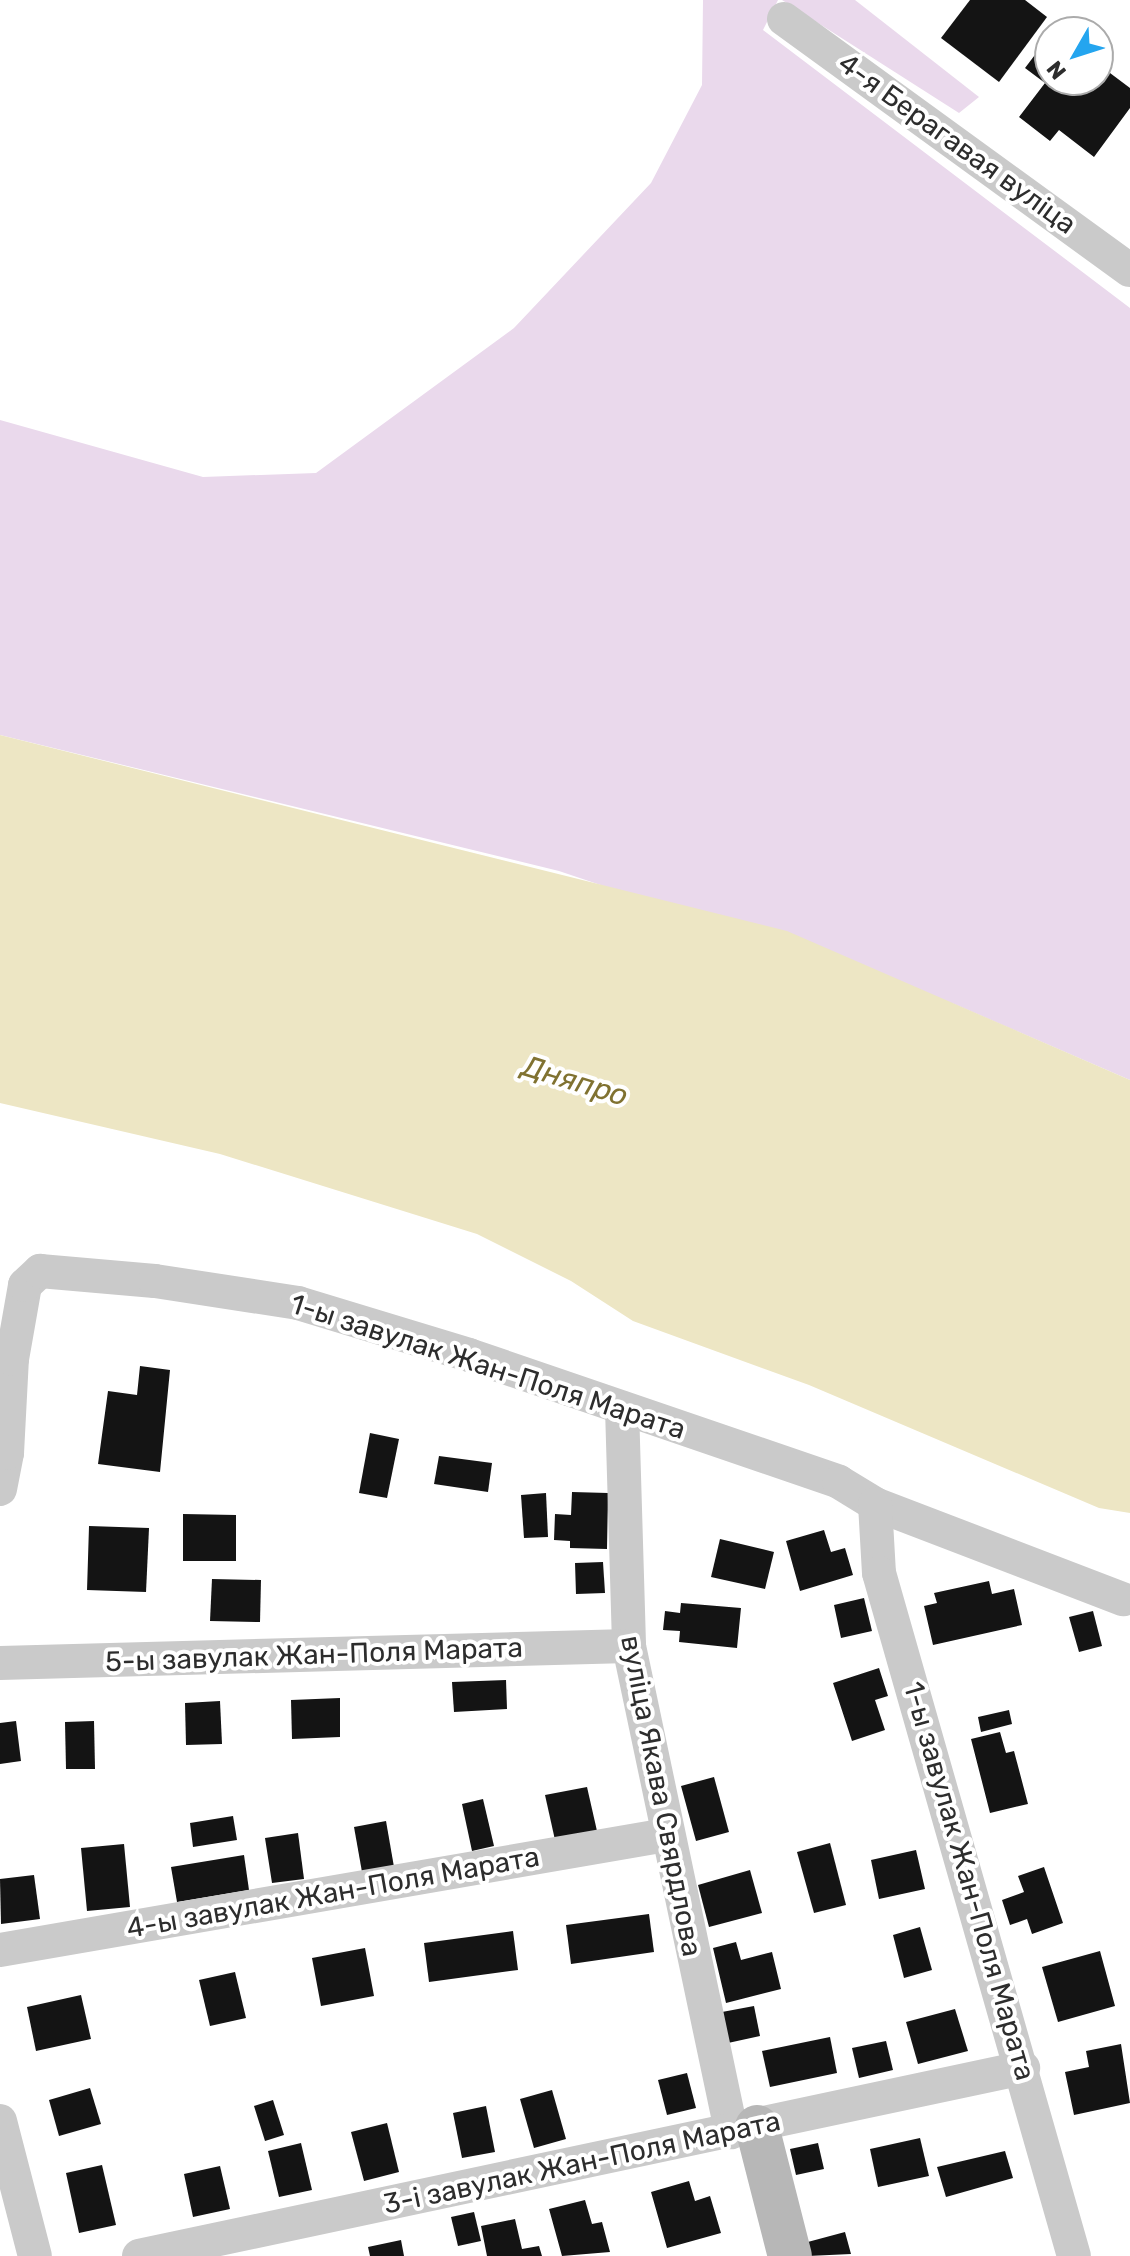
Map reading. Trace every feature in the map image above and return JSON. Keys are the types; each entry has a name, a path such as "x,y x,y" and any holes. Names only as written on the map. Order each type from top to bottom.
{"street":[{"name":"4-я Берагавая вуліца","path":"784,19 1130,270"},
{"name":"1-ы завулак Жан-Поля Марата","path":"0,1489 22,1300 25,1285 40,1271 298,1303 839,1482 875,1504 1123,1599"},
{"name":"вуліца Якава Свярдлова","path":"622,1408 629,1646 666,1835 744,2129 790,2256"},
{"name":"1-ы завулак Жан-Поля Марата","path":"875,1504 879,1573 1023,2068 1074,2256"},
{"name":"5-ы завулак Жан-Поля Марата","path":"0,1663 629,1646"},
{"name":"4-ы завулак Жан-Поля Марата","path":"0,1950 666,1835"},
{"name":"3-і завулак Жан-Поля Марата","path":"139,2256 1023,2068"},
{"path":"0,2121 35,2256"}],"shaded area":[{"path":"703,0 778,0 763,30 1130,308 1130,1080 954,1004 559,871 0,735 0,420 203,477 316,473 514,328 651,183 702,85"},
{"path":"782,0 855,0 979,97 959,113"}],"water":[{"name":"Дняпро","path":"0,735 787,931 1130,1080 1130,1513 1099,1508 809,1385 633,1321 571,1281 477,1234 220,1154 0,1103"}],"building":[{"path":"970,0 1025,0 1046,16 1034,16 1034,35 999,82 941,38"},
{"path":"1034,56 1034,75 1025,68"},
{"path":"1114,76 1130,88 1130,108 1094,157 1059,130 1050,141 1019,117 1035,96 1114,96"},
{"path":"140,1366 170,1370 160,1472 98,1464 108,1391 137,1395"},
{"path":"370,1433 399,1439 387,1498 359,1493"},
{"path":"439,1456 492,1463 488,1492 434,1484"},
{"path":"572,1492 608,1493 607,1549 570,1548 570,1541 554,1540 555,1514 571,1515"},
{"path":"546,1493 548,1537 524,1538 521,1495"},
{"path":"183,1514 236,1515 236,1561 183,1561"},
{"path":"89,1526 149,1528 146,1592 87,1590"},
{"path":"824,1530 831,1552 845,1548 853,1575 800,1591 786,1541"},
{"path":"720,1539 774,1552 765,1589 711,1577"},
{"path":"603,1562 605,1593 576,1594 575,1563"},
{"path":"212,1579 261,1580 260,1622 210,1621"},
{"path":"989,1581 992,1594 1014,1589 1022,1625 933,1645 924,1606 937,1603 934,1593"},
{"path":"864,1598 872,1631 841,1638 834,1605"},
{"path":"681,1603 741,1608 737,1648 679,1642 680,1631 663,1630 665,1611 680,1613"},
{"path":"1093,1611 1102,1646 1079,1652 1069,1617"},
{"path":"879,1668 888,1696 875,1700 885,1730 852,1741 833,1683"},
{"path":"506,1680 507,1709 454,1712 452,1682"},
{"path":"340,1698 340,1737 292,1739 291,1700"},
{"path":"220,1701 222,1744 186,1745 185,1703"},
{"path":"1009,1710 1012,1724 981,1732 978,1717"},
{"path":"16,1721 21,1761 0,1764 0,1723"},
{"path":"94,1721 95,1769 66,1769 65,1722"},
{"path":"1000,1732 1006,1753 1014,1751 1028,1804 990,1813 971,1739"},
{"path":"714,1777 729,1832 696,1841 681,1786"},
{"path":"587,1787 597,1831 555,1840 545,1795"},
{"path":"483,1799 494,1846 472,1851 462,1804"},
{"path":"233,1816 237,1840 193,1847 190,1823"},
{"path":"386,1821 394,1867 362,1872 354,1827"},
{"path":"298,1833 304,1879 272,1883 265,1838"},
{"path":"830,1843 846,1905 814,1913 797,1852"},
{"path":"124,1844 130,1907 87,1911 81,1848"},
{"path":"916,1850 925,1889 879,1899 871,1860"},
{"path":"244,1855 249,1890 177,1902 171,1867"},
{"path":"1044,1867 1063,1923 1032,1934 1027,1919 1010,1925 1002,1900 1024,1892 1018,1876"},
{"path":"750,1870 762,1913 709,1927 698,1885"},
{"path":"34,1875 40,1919 1,1924 0,1879"},
{"path":"649,1914 654,1952 571,1964 566,1925"},
{"path":"920,1927 932,1970 904,1978 893,1935"},
{"path":"513,1931 518,1970 429,1982 424,1943"},
{"path":"736,1942 741,1960 772,1952 781,1989 726,2003 713,1948"},
{"path":"365,1948 374,1996 321,2006 312,1958"},
{"path":"1100,1951 1115,2006 1058,2022 1042,1967"},
{"path":"235,1972 246,2018 210,2026 199,1980"},
{"path":"81,1995 91,2039 36,2051 27,2007"},
{"path":"754,2006 760,2036 728,2043 722,2012"},
{"path":"955,2009 968,2051 918,2064 906,2022"},
{"path":"830,2037 837,2073 770,2087 762,2051"},
{"path":"886,2041 893,2070 859,2078 852,2048"},
{"path":"1121,2044 1130,2103 1074,2115 1065,2072 1089,2067 1086,2051"},
{"path":"687,2073 696,2108 667,2115 658,2080"},
{"path":"90,2088 101,2124 59,2136 49,2100"},
{"path":"552,2090 566,2139 534,2148 520,2099"},
{"path":"273,2100 284,2135 265,2141 254,2106"},
{"path":"486,2106 495,2152 462,2158 453,2113"},
{"path":"387,2123 399,2172 364,2181 351,2132"},
{"path":"920,2138 929,2176 878,2187 870,2149"},
{"path":"301,2143 312,2190 279,2197 268,2151"},
{"path":"818,2143 824,2169 796,2175 790,2149"},
{"path":"1005,2151 1013,2178 946,2197 937,2167"},
{"path":"102,2165 116,2225 79,2233 66,2173"},
{"path":"220,2166 230,2209 193,2217 184,2174"},
{"path":"689,2181 695,2201 710,2196 721,2233 667,2248 651,2192"},
{"path":"585,2200 592,2224 602,2222 610,2252 562,2256 549,2209"},
{"path":"474,2212 481,2241 458,2246 451,2217"},
{"path":"515,2219 522,2249 539,2246 542,2256 487,2256 481,2226"},
{"path":"845,2232 851,2254 808,2256 804,2243"},
{"path":"401,2240 404,2256 370,2256 368,2247"}]}
